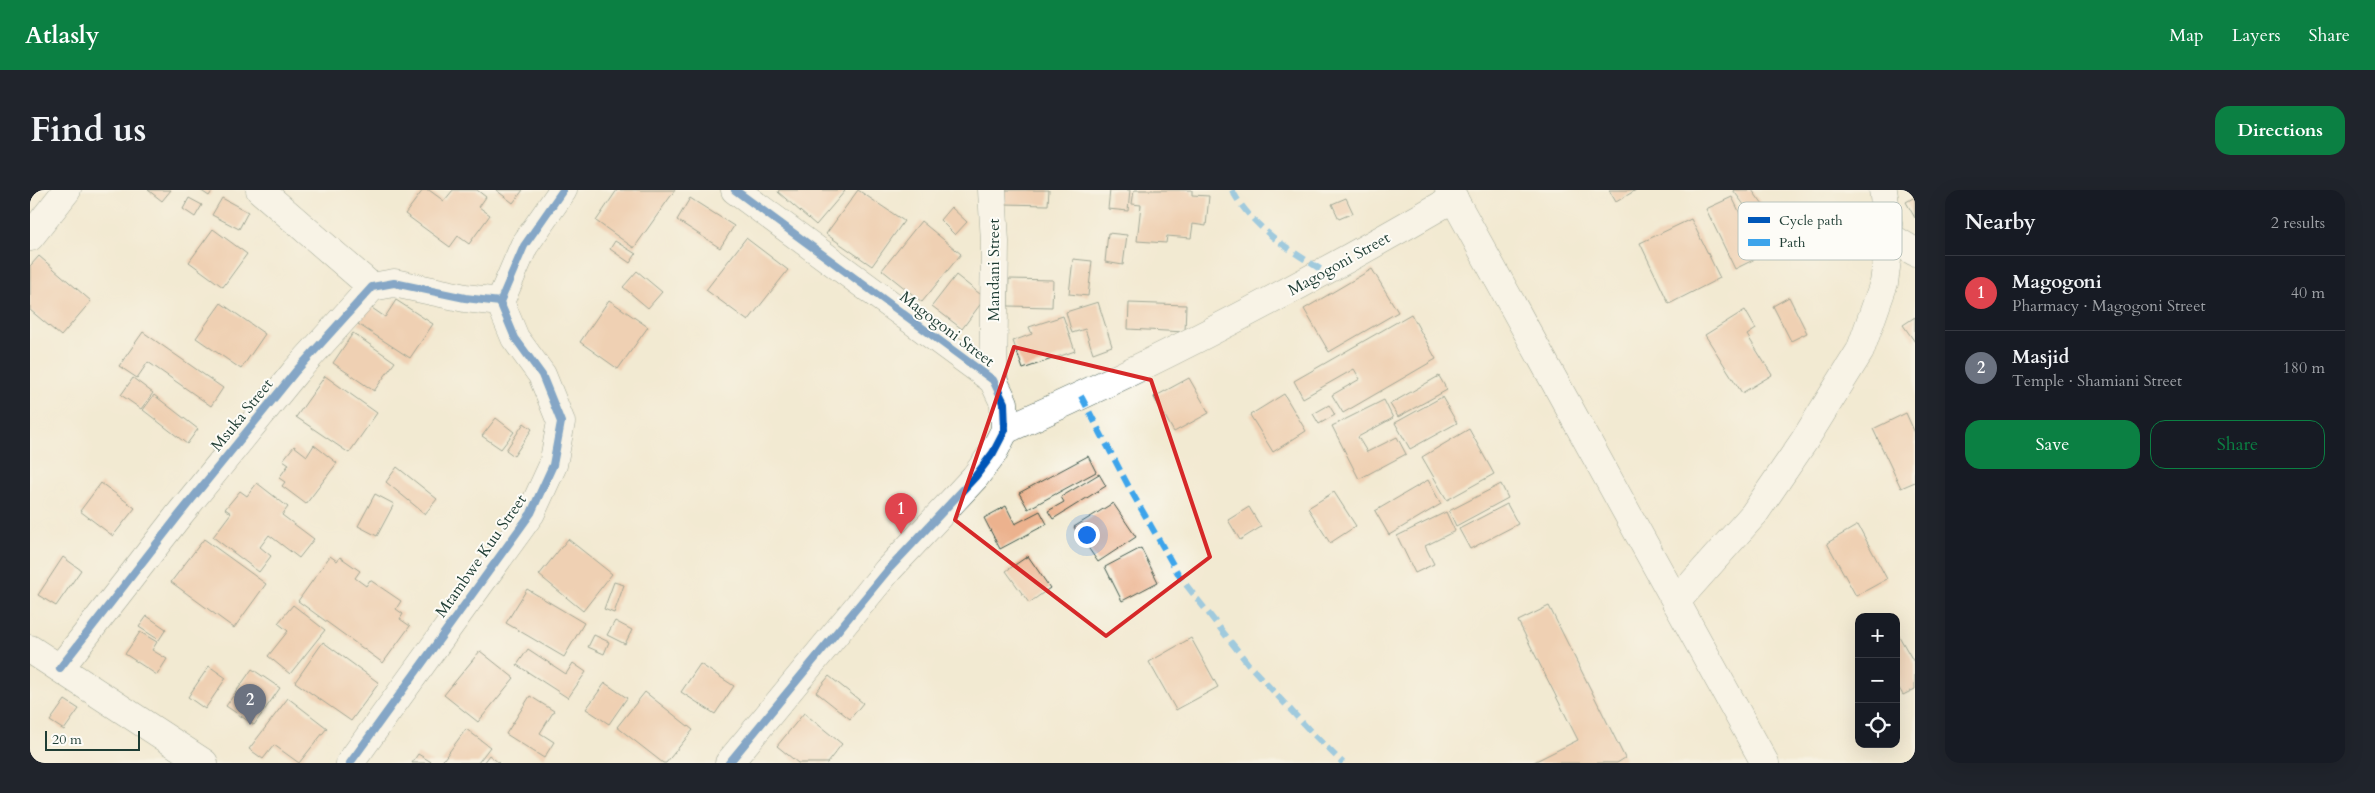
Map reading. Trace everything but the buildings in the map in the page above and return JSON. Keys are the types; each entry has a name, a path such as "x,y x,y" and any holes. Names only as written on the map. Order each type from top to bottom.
{"main road":[{"path":"30,237 67,190"},
{"path":"260,190 372,287 394,283 464,298 500,302 524,246 563,190"},
{"name":"Magogoni Street","path":"729,763 888,570 975,477 993,454 1005,430 1004,402 993,380 735,190"},
{"name":"Mandani Street","path":"992,190 996,242 993,380"},
{"path":"1451,194 1765,763"},
{"name":"Magogoni Street","path":"1005,430 1165,356 1325,272 1451,194"},
{"path":"1902,244 1915,252"},
{"path":"1676,602 1754,514 1804,441 1860,351 1884,283 1887,260"},
{"name":"Msuka Street","path":"60,668 179,515 296,371 372,287"},
{"name":"Mtambwe Kuu Street","path":"350,763 531,513 553,465 560,422 542,375 515,338 500,302"},
{"path":"30,649 204,763"}],"highlighted area":[{"path":"1014,347 1151,380 1210,557 1106,636 955,520"}],"marked path":[{"path":"1232,190 1240,204 1261,227 1285,246 1325,272"},
{"path":"1081,396 1130,489 1180,577 1249,665 1312,733 1343,763"}],"cycle path":[{"path":"350,763 531,513 553,465 561,422 542,375 515,338 500,302 524,246 563,190"},
{"path":"729,763 888,570 975,477 993,453 1005,430 1004,403 993,380 735,190"},
{"path":"60,668 179,515 296,371 372,287 394,283 465,298 500,302"}],"place":[{"name":"Magogoni","path":"901,534"},
{"name":"Masjid","path":"250,725"}]}
